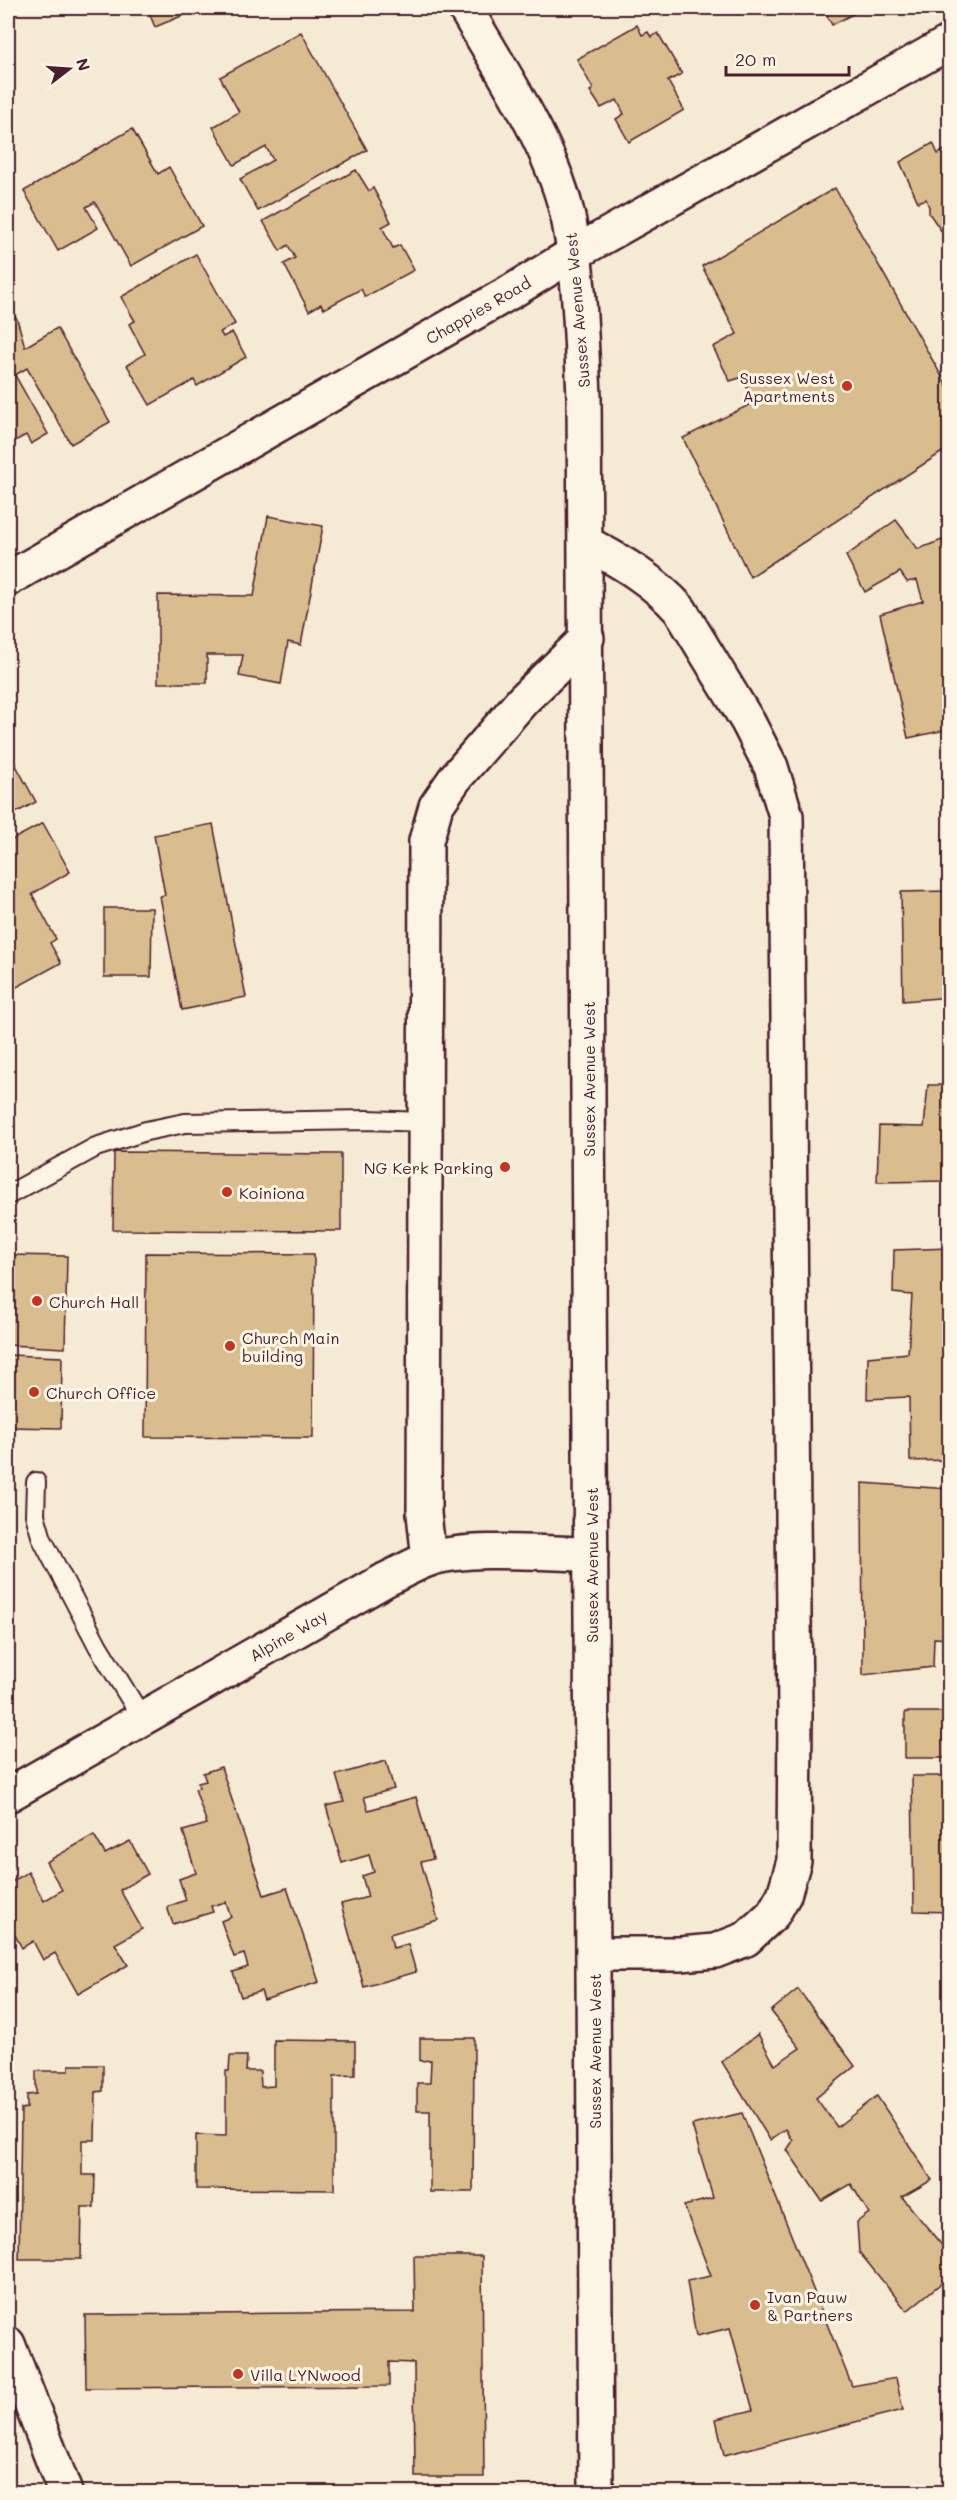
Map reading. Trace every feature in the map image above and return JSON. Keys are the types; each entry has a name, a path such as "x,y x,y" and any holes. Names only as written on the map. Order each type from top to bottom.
{"street":[{"name":"Sussex Avenue West","path":"465,8 543,149 568,220 580,316 584,396 587,638 596,2493"},
{"name":"Chappies Road","path":"8,579 504,296 573,254 950,42"},
{"path":"586,543 626,564 648,579 680,610 771,767 786,816 795,1713 794,1861 784,1895 773,1914 746,1939 715,1951 680,1954 593,1954"},
{"path":"429,1559 424,1514 426,841 441,797 456,777 523,700 587,638"},
{"name":"Alpine Way","path":"8,1795 385,1580 429,1559 449,1554 474,1552 591,1554"},
{"path":"8,2344 65,2493"}],"lane":[{"path":"8,1195 96,1148 146,1131 185,1123 368,1120 424,1122"},
{"path":"36,1482 35,1515 42,1539 98,1646 142,1718"}],"building":[{"path":"147,8 201,8 155,27"},
{"path":"823,8 864,8 832,25"},
{"path":"637,25 642,35 648,32 651,37 658,33 682,74 668,81 684,110 629,142 616,119 624,114 617,100 601,108 590,91 593,89 577,59"},
{"path":"301,32 367,150 258,211 240,179 273,160 266,147 234,165 213,127 239,112 220,77"},
{"path":"132,129 158,174 169,167 202,226 131,266 95,202 86,207 98,228 58,251 24,191"},
{"path":"933,143 938,154 950,147 950,244 929,213 926,199 918,202 900,162"},
{"path":"356,170 369,191 373,188 391,222 382,227 393,248 400,245 414,270 365,297 361,289 324,309 321,304 309,311 284,264 295,258 288,245 280,251 263,221"},
{"name":"Sussex West Apartments","path":"835,188 950,391 950,447 750,577 683,438 753,403 743,377 730,381 713,347 737,334 702,266"},
{"path":"196,254 235,324 220,332 223,337 232,332 246,357 197,386 194,380 150,405 127,365 145,354 129,324 135,321 121,297"},
{"path":"8,310 17,319 25,347 57,328 110,422 71,444 27,368 15,375 48,434 31,444 26,435 13,442 8,433"},
{"path":"268,516 323,526 301,645 288,642 281,684 239,676 243,655 207,655 207,683 158,683 158,595 254,596"},
{"path":"896,520 918,549 950,537 950,729 908,738 880,614 923,601 917,580 907,582 900,572 865,592 846,556"},
{"path":"8,751 36,802 8,817"},
{"path":"43,823 70,872 32,894 56,939 50,943 61,963 15,988 8,975 8,842"},
{"path":"213,824 246,997 182,1010 160,896 165,895 154,835"},
{"path":"949,891 950,997 903,1001 901,892"},
{"path":"104,908 152,908 151,977 104,977"},
{"path":"928,1085 950,1085 950,1181 877,1182 879,1126 924,1127"},
{"name":"Koiniona","path":"114,1152 341,1154 341,1231 113,1230"},
{"path":"950,1248 950,1460 910,1461 909,1397 867,1399 868,1357 908,1353 912,1295 893,1293 894,1250"},
{"name":"Church Main building","path":"146,1253 314,1254 313,1438 145,1437"},
{"name":"Church Hall","path":"8,1255 67,1256 65,1348 8,1345"},
{"name":"Church Office","path":"8,1355 62,1357 61,1428 8,1427"},
{"path":"862,1483 950,1489 950,1639 934,1638 933,1667 863,1675"},
{"path":"905,1712 950,1712 950,1758 905,1758"},
{"path":"386,1761 394,1789 364,1797 368,1810 416,1797 433,1859 421,1862 438,1920 390,1934 393,1948 408,1944 416,1972 364,1987 341,1904 368,1897 362,1876 374,1872 369,1855 342,1863 326,1806 344,1802 336,1775"},
{"path":"221,1767 264,1895 287,1888 319,1982 264,2000 261,1991 241,1997 233,1972 248,1967 244,1954 234,1957 221,1921 231,1917 226,1902 211,1906 213,1912 173,1924 167,1907 186,1900 179,1879 196,1873 183,1831 207,1824 195,1789 199,1788 198,1783 206,1781 203,1773"},
{"path":"912,1776 950,1776 950,1912 914,1911"},
{"path":"94,1835 105,1854 130,1841 148,1874 120,1890 142,1929 115,1944 128,1965 78,1994 55,1953 43,1960 33,1941 22,1948 8,1922 8,1884 28,1872 44,1901 62,1890 46,1862"},
{"path":"798,1989 855,2066 816,2098 837,2127 877,2096 932,2180 902,2197 950,2255 950,2276 907,2311 859,2252 857,2222 869,2213 851,2184 822,2201 787,2150 793,2141 786,2129 770,2140 722,2062 758,2034 775,2065 800,2048 771,2011"},
{"path":"420,2038 474,2038 473,2192 430,2192 430,2111 417,2111 417,2083 430,2083 431,2060 420,2061"},
{"path":"274,2040 355,2041 355,2075 334,2076 334,2190 196,2189 196,2135 226,2136 226,2071 229,2071 230,2056 247,2056 246,2071 260,2071 261,2087 274,2086"},
{"path":"69,2065 103,2065 103,2091 96,2092 95,2140 82,2140 82,2175 95,2175 94,2207 82,2207 81,2259 19,2259 21,2109 27,2108 27,2095 36,2094 36,2071 69,2071"},
{"name":"Ivan Pauw & Partners","path":"742,2113 852,2386 896,2378 903,2410 724,2455 716,2419 753,2410 730,2328 696,2336 687,2281 711,2276 684,2206 713,2198 692,2125"},
{"name":"Villa LYNwood","path":"414,2256 482,2256 484,2477 415,2477 414,2363 389,2362 389,2386 86,2388 85,2315 415,2312"}],"place":[{"name":"Sussex West Apartments","path":"847,386"},
{"name":"NG Kerk Parking","path":"505,1167"},
{"name":"Koiniona","path":"227,1192"},
{"name":"Church Hall","path":"37,1301"},
{"name":"Church Main building","path":"230,1346"},
{"name":"Church Office","path":"34,1392"},
{"name":"Ivan Pauw & Partners","path":"755,2305"},
{"name":"Villa LYNwood","path":"238,2374"}]}
